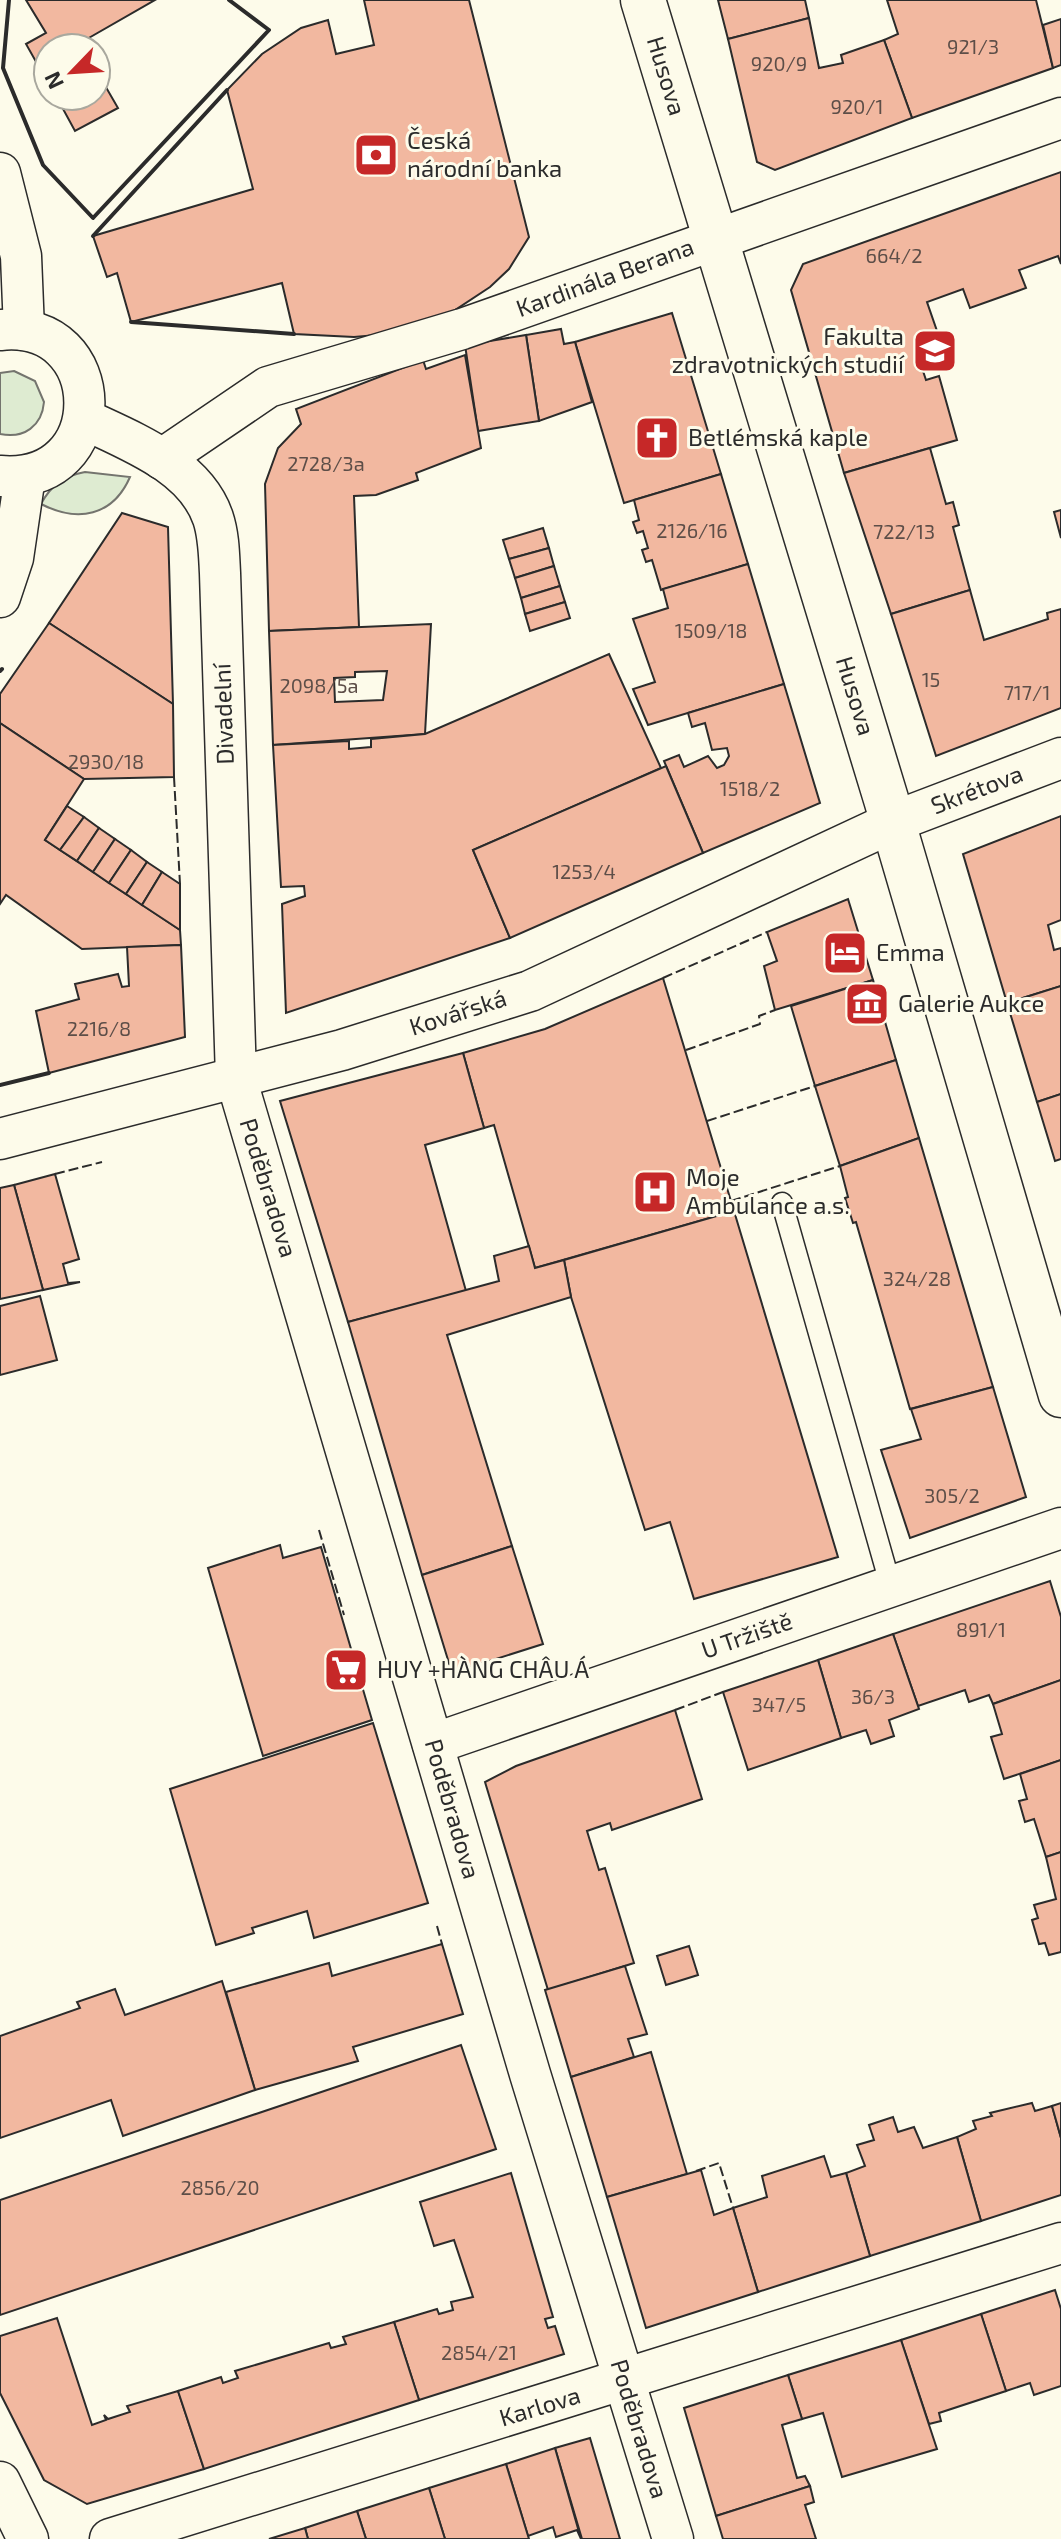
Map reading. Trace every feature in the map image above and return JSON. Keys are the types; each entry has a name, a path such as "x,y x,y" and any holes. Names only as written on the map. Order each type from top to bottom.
{"street":[{"name":"Husova","path":"643,0 893,822 1061,1395"},
{"name":"Kardinála Berana","path":"162,459 268,387 462,329 1061,118"},
{"path":"0,173 21,256 12,330 60,347 77,367 85,393 84,419 75,442 59,461 13,476 13,558 0,597"},
{"name":"Divadelní","path":"84,419 162,459 206,502 217,534 236,1078"},
{"name":"Skrétova","path":"893,822 1061,758"},
{"name":"Kovářská","path":"0,1139 342,1050 530,991 893,822"},
{"name":"Poděbradova","path":"236,1078 673,2539"},
{"name":"U Tržiště","path":"433,1744 1061,1528"},
{"name":"Karlova","path":"110,2539 625,2382 1061,2243"},
{"path":"0,2482 28,2539"}],"lane":[{"path":"782,1203 891,1587"}],"green space":[{"path":"14,371 35,381 44,402 43,410 30,429 17,434 0,434 0,373"},
{"path":"85,472 130,477 114,500 93,512 68,513 41,504 59,482"}],"building":[{"path":"26,0 155,0 99,32 45,32"},
{"name":"Česká národní banka","path":"364,0 469,0 529,237 509,269 490,287 452,312 388,334 354,337 294,334 282,283 131,322 117,273 107,277 93,236 253,189 227,90 262,54 301,28 328,20 336,54 374,45"},
{"path":"718,0 805,0 809,18 728,39"},
{"path":"887,0 1036,0 1053,68 912,118 884,40 898,34"},
{"path":"809,18 819,68 843,63 841,55 884,40 912,118 775,170 757,162 728,39"},
{"path":"1061,19 1061,65 1053,68 1043,25"},
{"path":"32,41 32,55 26,44"},
{"path":"112,98 118,108 112,111"},
{"path":"65,112 111,112 75,131"},
{"name":"Fakulta zdravotnických studií","path":"1061,172 1061,264 1058,256 1019,270 1026,288 970,308 963,289 927,302 937,331 925,357 919,359 926,380 939,376 957,440 844,473 791,290 803,264"},
{"name":"Betlémská kaple","path":"672,313 721,474 624,503 575,342"},
{"path":"561,329 564,344 575,342 592,402 539,421 526,335"},
{"path":"526,335 539,421 478,431 465,345"},
{"path":"465,355 481,448 416,473 418,480 376,495 354,496 359,627 269,631 265,484 278,448 301,424 296,409 423,360 426,369"},
{"path":"930,448 946,504 953,502 959,525 953,527 970,590 891,614 844,473"},
{"path":"721,474 748,564 661,590 652,560 646,562 642,550 648,548 643,531 637,533 633,522 639,520 634,500"},
{"path":"1061,510 1061,538 1054,512"},
{"path":"122,513 168,527 173,704 49,623"},
{"path":"543,528 549,548 509,559 503,540"},
{"path":"549,548 554,566 515,578 509,559"},
{"path":"748,564 784,684 648,725 633,689 655,682 633,619 668,608 663,589"},
{"path":"554,566 560,586 521,598 515,578"},
{"path":"560,586 565,602 525,614 521,598"},
{"path":"970,590 984,640 1048,619 1047,613 1061,609 1061,708 936,756 891,614"},
{"path":"565,602 570,618 530,631 525,614"},
{"path":"49,623 173,704 174,777 84,779 0,723 0,694"},
{"path":"431,624 425,734 273,745 269,631","holes":["387,671 383,700 335,702 334,678 355,677 355,672"]},
{"path":"609,654 661,768 473,850 510,938 286,1013 282,904 305,896 304,886 281,887 273,745 349,741 349,749 371,747 371,739 425,734"},
{"path":"784,684 820,803 703,853 664,761 679,755 684,767 708,756 717,768 724,765 729,756 727,748 712,750 705,723 692,727 688,713"},
{"path":"0,723 84,779 45,840 180,930 181,945 82,949 6,895 0,904"},
{"path":"666,766 703,853 510,938 473,850"},
{"path":"67,806 84,817 60,850 45,840"},
{"path":"1061,816 1061,920 1048,925 1054,950 1061,948 1061,986 1007,1003 963,854"},
{"path":"84,817 99,828 77,861 60,850"},
{"path":"99,828 115,839 93,872 77,861"},
{"path":"115,839 131,850 109,883 93,872"},
{"path":"131,850 147,862 126,894 109,883"},
{"path":"147,862 162,872 142,905 126,894"},
{"path":"162,872 180,884 180,930 142,905"},
{"path":"848,899 873,980 775,1010 764,966 777,961 767,932"},
{"path":"181,945 185,1037 49,1073 36,1011 79,999 75,984 118,974 122,987 129,986 127,947"},
{"path":"663,978 734,1211 535,1268 494,1125 484,1128 463,1053 545,1029"},
{"path":"873,980 896,1060 815,1086 791,1006"},
{"path":"1061,986 1061,1094 1037,1102 1007,1003"},
{"path":"463,1053 484,1128 425,1145 466,1291 348,1322 280,1101"},
{"path":"896,1060 919,1138 840,1166 815,1086"},
{"path":"1061,1094 1061,1159 1055,1161 1037,1102"},
{"path":"919,1138 993,1387 910,1409 856,1222 853,1223 845,1198 848,1197 840,1166"},
{"path":"55,1174 79,1259 63,1264 68,1283 80,1282 43,1290 14,1185"},
{"path":"14,1185 43,1290 0,1299 0,1188"},
{"path":"734,1211 838,1557 694,1599 670,1522 645,1530 571,1297 564,1260"},
{"path":"529,1246 535,1268 564,1260 571,1297 447,1335 512,1546 422,1575 348,1322 499,1281 494,1256"},
{"path":"40,1296 57,1360 0,1375 0,1306"},
{"path":"993,1387 1026,1497 910,1538 881,1450 921,1439 911,1409"},
{"path":"280,1545 283,1558 321,1547 372,1720 263,1756 208,1568"},
{"path":"512,1546 543,1644 452,1673 422,1575"},
{"path":"1050,1581 1061,1617 1061,1680 993,1704 989,1695 969,1702 965,1690 918,1706 893,1634"},
{"path":"893,1634 919,1709 889,1720 894,1736 871,1744 866,1730 841,1738 818,1660"},
{"path":"818,1660 841,1738 748,1770 723,1692"},
{"path":"1061,1680 1061,1760 1004,1779 991,1737 1002,1734 993,1704"},
{"path":"675,1710 702,1799 612,1830 610,1823 587,1831 599,1870 605,1868 634,1963 548,1990 485,1782 516,1766"},
{"path":"373,1723 428,1903 314,1938 307,1911 252,1928 254,1933 216,1945 170,1789"},
{"path":"1061,1760 1061,1852 1046,1857 1034,1819 1025,1822 1019,1801 1027,1799 1020,1774"},
{"path":"1061,1852 1061,1952 1049,1955 1045,1943 1039,1944 1032,1920 1038,1918 1034,1905 1056,1899 1046,1857"},
{"path":"442,1944 463,2014 353,2047 358,2061 255,2090 226,1992 329,1963 332,1976"},
{"path":"689,1946 698,1975 666,1985 657,1956"},
{"path":"625,1966 647,2034 628,2039 634,2057 571,2077 545,1990"},
{"path":"222,1981 255,2090 123,2136 111,2100 0,2138 0,2036 80,2008 77,2002 115,1989 125,2015"},
{"path":"461,2045 496,2149 0,2315 0,2200"},
{"path":"651,2052 687,2174 607,2197 571,2077"},
{"path":"1032,2103 1035,2111 1052,2106 1061,2138 1061,2195 981,2221 957,2137 976,2129 973,2121 992,2116 990,2113"},
{"path":"1061,2103 1061,2138 1052,2106"},
{"path":"893,2117 898,2132 914,2127 923,2148 957,2137 981,2221 870,2256 846,2173 865,2166 857,2145 874,2140 869,2125"},
{"path":"824,2156 831,2177 846,2173 870,2256 758,2292 733,2208 767,2197 762,2176"},
{"path":"701,2170 714,2215 733,2208 758,2292 646,2328 607,2197"},
{"path":"511,2173 553,2317 545,2319 548,2328 555,2326 564,2354 419,2400 394,2322 437,2309 439,2314 453,2310 451,2302 473,2297 454,2240 434,2246 420,2202"},
{"path":"1055,2290 1061,2309 1061,2386 1034,2395 1030,2383 1006,2391 981,2314"},
{"path":"981,2314 1006,2391 939,2413 941,2421 929,2424 901,2340"},
{"path":"57,2318 92,2425 106,2420 104,2415 108,2419 130,2412 127,2406 178,2391 204,2469 87,2504 44,2480 0,2393 0,2336"},
{"path":"394,2322 419,2400 204,2469 178,2391 221,2377 223,2383 238,2378 235,2371 329,2343 331,2348 346,2344 343,2337"},
{"path":"901,2340 937,2449 842,2477 823,2413 802,2419 788,2375"},
{"path":"788,2375 802,2419 782,2425 797,2478 805,2476 810,2486 716,2516 684,2408"},
{"path":"590,2438 620,2539 582,2539 555,2448"},
{"path":"555,2448 581,2539 577,2530 556,2537 553,2527 528,2536 506,2464"},
{"path":"506,2464 529,2539 445,2539 429,2488"},
{"path":"810,2486 814,2502 805,2505 816,2539 723,2539 716,2516"},
{"path":"429,2488 445,2539 366,2539 357,2511"},
{"path":"357,2511 366,2539 308,2539 305,2528"},
{"path":"305,2528 308,2539 269,2539"}],"fence":[{"path":"174,777 180,884"},
{"path":"663,978 767,932"},
{"path":"686,1050 760,1024 759,1016 775,1010"},
{"path":"707,1121 815,1086"},
{"path":"55,1174 102,1162"},
{"path":"731,1201 840,1166"},
{"path":"319,1530 344,1615"},
{"path":"675,1710 723,1692"},
{"path":"437,1926 442,1944"},
{"path":"696,2171 719,2163 733,2208"}],"wall":[{"path":"9,0 3,68 43,165 93,218 269,30 229,0"},
{"path":"93,236 227,90"},
{"path":"131,322 294,334"},
{"path":"0,1085 49,1073"}],"place":[{"name":"Česká národní banka","path":"376,155"},
{"name":"Fakulta zdravotnických studií","path":"935,351"},
{"name":"Betlémská kaple","path":"657,438"},
{"name":"Emma","path":"845,953"},
{"name":"Galerie Aukce","path":"867,1004"},
{"name":"Moje Ambulance a.s.","path":"655,1192"},
{"name":"HUY +HÀNG CHÂU Á","path":"346,1670"}]}
